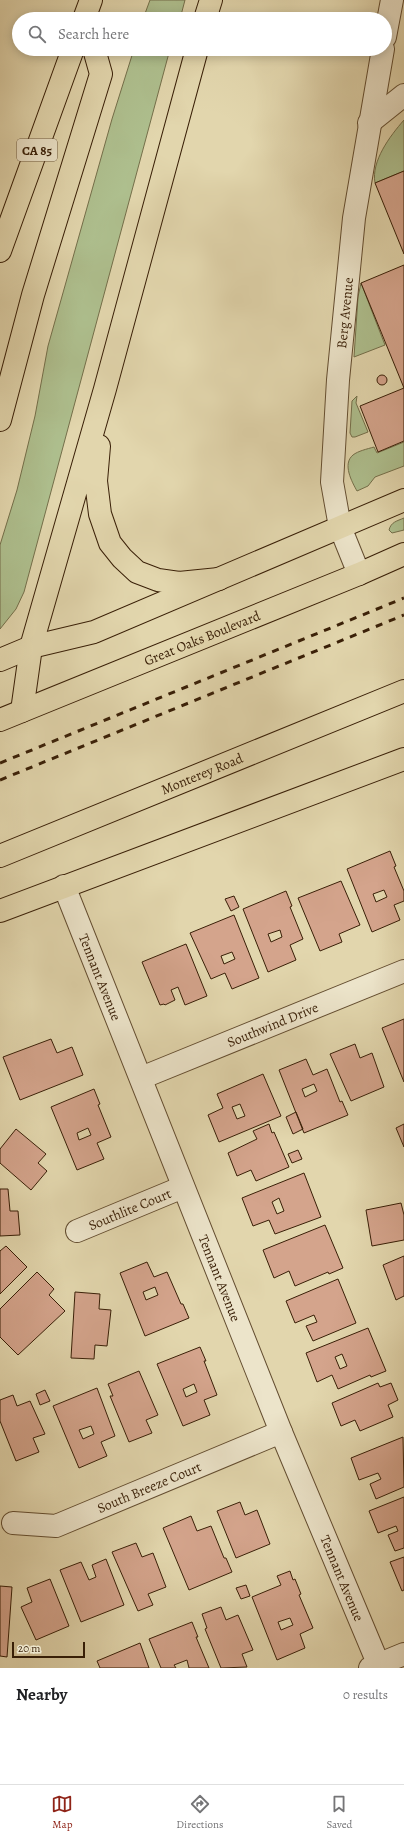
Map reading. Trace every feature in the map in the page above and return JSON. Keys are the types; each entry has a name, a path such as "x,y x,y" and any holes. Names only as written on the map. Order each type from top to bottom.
{"main road":[{"path":"87,12 91,0"},
{"path":"207,12 211,0"},
{"name":"CA 85","path":"0,251 70,56"},
{"path":"0,420 33,295 102,74 96,56"},
{"path":"22,711 31,647 104,389 195,56"},
{"path":"104,389 96,481 100,514 110,543 137,572 158,580 179,583 219,579"},
{"path":"0,660 31,647 94,632 404,500"},
{"name":"Great Oaks Boulevard","path":"0,720 404,554"},
{"name":"Monterey Road","path":"0,856 404,691"},
{"path":"0,911 404,759"}],"street":[{"path":"390,12 392,0"},
{"name":"Berg Avenue","path":"358,574 340,527 332,482 337,402 354,218 369,123 382,56"},
{"path":"369,123 404,95"},
{"name":"Tennant Avenue","path":"64,886 376,1667"},
{"name":"Southwind Drive","path":"141,1078 404,971"},
{"name":"Southlite Court","path":"77,1231 183,1187"},
{"name":"South Breeze Court","path":"13,1523 56,1526 281,1432"},
{"path":"376,1667 404,1654"}],"green space":[{"path":"150,0 185,0 182,12 146,12"},
{"path":"132,56 168,56 24,592 16,609 0,629 0,545 17,490 35,416 48,346 112,119"},
{"path":"404,120 404,171 375,183 376,166 383,149"},
{"path":"361,283 385,345 354,357 358,297"},
{"path":"357,396 356,403 368,432 352,437 350,433 352,401"},
{"path":"404,442 404,466 375,477 368,486 357,491 348,468 348,463 353,455 360,451 374,447 377,453"},
{"path":"404,518 404,530 392,533 389,530 393,523"}],"building":[{"path":"404,171 404,254 375,183"},
{"path":"404,265 404,388 361,283"},
{"path":"380,375 384,375 386,376 386,384 380,385 377,382 377,378"},
{"path":"404,388 404,441 378,452 360,406"},
{"path":"390,851 396,866 394,867 404,891 404,901 394,905 400,920 372,932 347,869","holes":["384,890 387,897 376,902 373,894"]},
{"path":"341,881 360,925 339,934 342,942 320,951 298,898"},
{"path":"286,891 292,906 290,907 303,939 290,945 296,960 268,972 243,909","holes":["280,930 282,937 271,942 268,934"]},
{"path":"234,896 239,907 231,911 225,899"},
{"path":"234,915 259,978 232,989 225,973 211,979 190,933","holes":["232,952 235,959 224,964 221,956"]},
{"path":"186,944 207,996 185,1005 178,987 171,990 175,1000 165,1005 160,1005 142,962"},
{"path":"404,1019 404,1082 382,1028"},
{"path":"51,1039 57,1053 72,1047 83,1075 20,1100 3,1057"},
{"path":"355,1044 360,1058 372,1053 384,1087 351,1101 330,1054"},
{"path":"306,1059 313,1075 327,1069 340,1102 342,1101 348,1115 304,1133 279,1070","holes":["314,1084 317,1091 305,1097 302,1089"]},
{"path":"263,1074 281,1116 219,1142 208,1115 223,1108 217,1094","holes":["240,1104 245,1116 237,1119 232,1107"]},
{"path":"94,1089 100,1104 98,1105 111,1137 97,1143 104,1159 77,1170 51,1107","holes":["88,1128 91,1135 79,1140 77,1133"]},
{"path":"296,1112 303,1129 293,1134 286,1117"},
{"path":"269,1124 289,1167 256,1181 251,1170 237,1176 228,1153 257,1139 253,1131"},
{"path":"404,1124 404,1147 396,1128"},
{"path":"16,1129 46,1154 38,1163 47,1171 31,1190 0,1163 0,1149"},
{"path":"298,1150 302,1159 292,1163 288,1154"},
{"path":"304,1173 321,1217 275,1234 269,1220 253,1226 242,1198","holes":["279,1198 284,1211 277,1214 272,1202"]},
{"path":"0,1189 8,1189 10,1211 18,1211 20,1235 0,1236"},
{"path":"401,1203 404,1215 404,1240 372,1246 366,1210"},
{"path":"325,1225 343,1268 329,1274 328,1272 295,1286 289,1271 274,1278 263,1250"},
{"path":"6,1246 27,1267 0,1294 0,1251"},
{"path":"404,1256 404,1296 396,1300 383,1265"},
{"path":"147,1262 154,1277 167,1272 189,1318 145,1336 120,1273","holes":["155,1287 158,1295 146,1300 143,1292"]},
{"path":"37,1272 54,1289 49,1295 65,1311 18,1355 0,1337 0,1309"},
{"path":"338,1279 356,1323 313,1341 306,1326 317,1322 314,1315 295,1323 286,1301"},
{"path":"75,1292 100,1294 99,1309 111,1310 107,1346 95,1345 94,1359 71,1358"},
{"path":"368,1328 386,1371 371,1377 370,1375 338,1389 332,1375 317,1382 306,1353","holes":["342,1354 347,1366 340,1369 335,1357"]},
{"path":"200,1347 217,1395 204,1400 210,1415 183,1426 157,1364","holes":["194,1384 197,1392 186,1397 183,1389"]},
{"path":"139,1371 158,1415 146,1420 152,1433 129,1442 110,1396 113,1396 108,1384"},
{"path":"378,1383 380,1387 391,1383 398,1400 388,1405 393,1417 360,1431 355,1420 341,1426 332,1403"},
{"path":"97,1388 115,1436 101,1442 107,1456 79,1468 53,1406","holes":["91,1426 94,1434 83,1439 79,1430"]},
{"path":"45,1390 50,1401 40,1405 36,1394"},
{"path":"13,1395 17,1406 30,1401 45,1434 33,1438 39,1452 16,1461 0,1421 0,1400"},
{"path":"403,1437 404,1487 376,1499 370,1484 381,1479 378,1473 359,1480 351,1458"},
{"path":"404,1497 404,1548 395,1551 388,1535 398,1531 396,1526 378,1533 369,1511"},
{"path":"240,1502 245,1515 257,1510 270,1544 236,1558 217,1511"},
{"path":"191,1516 197,1531 211,1526 224,1558 226,1558 232,1572 189,1590 163,1528"},
{"path":"136,1543 142,1557 153,1553 166,1587 148,1594 153,1605 138,1611 112,1552"},
{"path":"404,1557 404,1590 402,1591 390,1562"},
{"path":"106,1559 124,1605 81,1622 60,1570 81,1562 89,1580 96,1577 92,1565"},
{"path":"290,1571 293,1580 295,1579 301,1594 299,1595 313,1628 300,1634 305,1648 277,1660 252,1597 281,1585 277,1576","holes":["290,1618 293,1625 281,1630 278,1622"]},
{"path":"50,1579 69,1626 36,1640 21,1607 32,1602 27,1588"},
{"path":"246,1585 250,1596 241,1599 236,1588"},
{"path":"0,1586 12,1587 7,1657 0,1656"},
{"path":"221,1607 226,1620 238,1615 253,1650 242,1654 247,1667 221,1668 205,1629 207,1628 202,1614"},
{"path":"192,1622 198,1637 196,1637 209,1668 189,1668 187,1660 174,1665 176,1668 161,1668 149,1639"},
{"path":"140,1643 149,1668 100,1668 97,1661"}],"railway":[{"path":"0,763 404,598"},
{"path":"0,780 404,615"}]}
